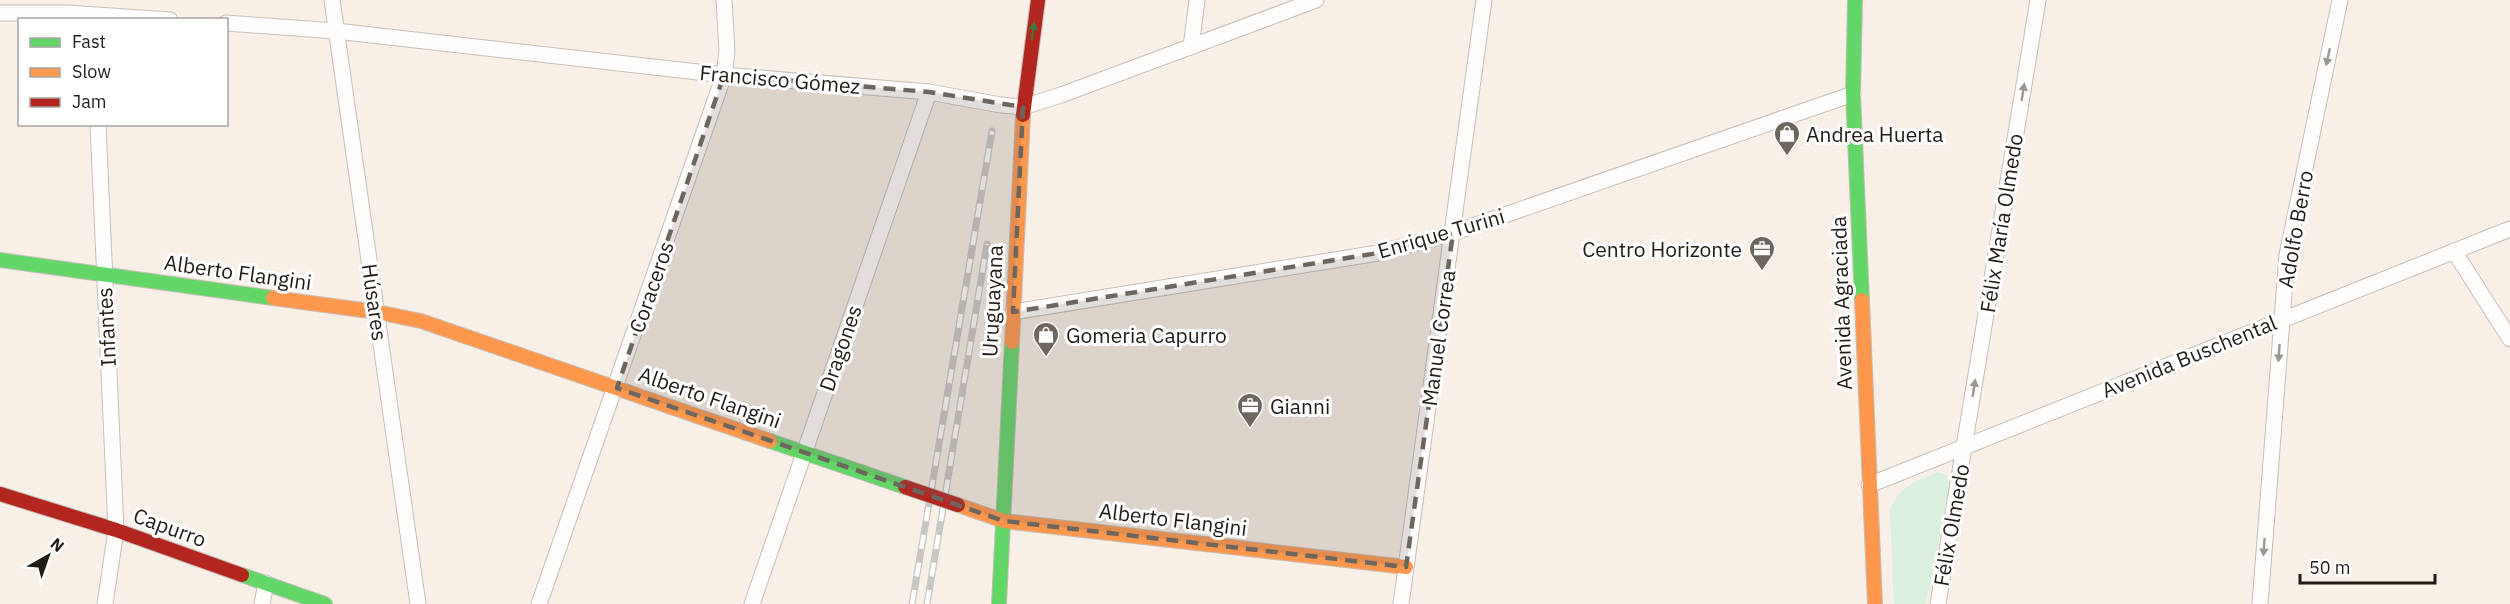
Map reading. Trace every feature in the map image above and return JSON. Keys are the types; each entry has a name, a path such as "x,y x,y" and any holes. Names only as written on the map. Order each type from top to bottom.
{"street":[{"name":"Húsares","path":"332,0 418,604"},
{"name":"Coraceros","path":"539,604 617,388 724,75 727,42 724,0"},
{"name":"Uruguayana","path":"999,604 1023,107 1038,0"},
{"path":"1191,47 1197,0"},
{"name":"Francisco Gómez","path":"228,24 336,31 724,75 929,92 1023,107 1316,0"},
{"name":"Manuel Correa","path":"1401,604 1484,0"},
{"name":"Avenida Agraciada","path":"1855,0 1853,94 1875,604"},
{"name":"Félix María Olmedo","path":"1964,446 2038,0"},
{"name":"Adolfo Berro","path":"2260,604 2281,318 2288,255 2340,0"},
{"path":"0,13 119,18"},
{"name":"Dragones","path":"752,604 929,92"},
{"name":"Enrique Turini","path":"1013,312 1377,253 1453,233 1853,94"},
{"name":"Infantes","path":"98,126 116,530 105,604"},
{"name":"Avenida Buschental","path":"1869,485 2281,318 2510,229"},
{"path":"2454,251 2510,339"},
{"name":"Alberto Flangini","path":"0,260 377,312 421,321 1004,521 1406,567"},
{"name":"Félix Olmedo","path":"1938,604 1964,446"},
{"name":"Capurro","path":"0,494 116,530 325,604"},
{"path":"262,604 266,583"}],"highlighted area":[{"path":"724,75 929,92 1023,107 1013,312 1378,253 1453,233 1406,567 1004,521 617,388"}],"green space":[{"path":"1938,472 1945,474 1950,484 1926,604 1894,604 1890,511 1902,490"}],"railway":[{"path":"912,604 992,131"},
{"path":"927,604 987,244"}],"traffic: fast":[{"path":"1855,0 1853,94 1862,300"},
{"path":"0,260 273,298"},
{"path":"999,604 1012,342"},
{"path":"770,441 905,487"},
{"path":"242,575 325,604"}],"traffic: slow":[{"path":"1012,342 1023,115"},
{"path":"273,298 377,312 421,321 770,441"},
{"path":"1862,300 1875,604"},
{"path":"958,505 1004,521 1406,567"}],"traffic: jam":[{"path":"1023,115 1038,0"},
{"path":"905,487 958,505"},
{"path":"0,494 116,530 242,575"}],"place":[{"name":"Andrea Huerta","path":"1787,157"},
{"name":"Centro Horizonte","path":"1762,272"},
{"name":"Gomeria Capurro","path":"1046,358"},
{"name":"Gianni","path":"1250,429"}]}
